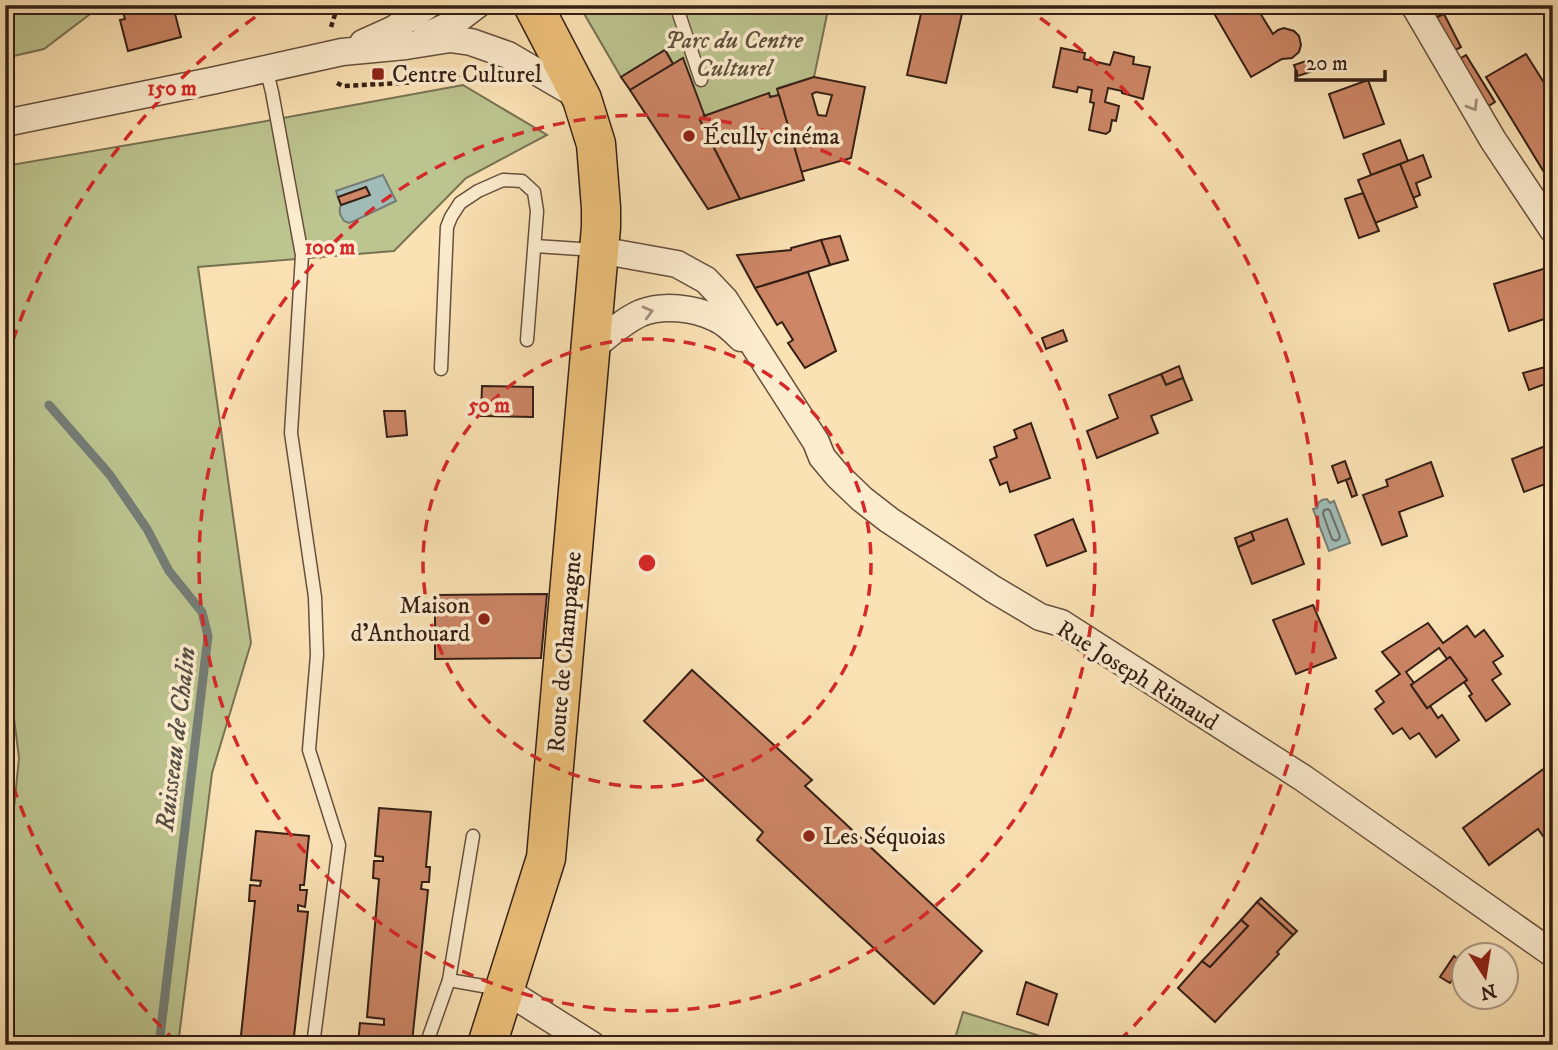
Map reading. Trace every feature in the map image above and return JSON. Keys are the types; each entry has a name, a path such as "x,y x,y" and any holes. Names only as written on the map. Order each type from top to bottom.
{"main road":[{"name":"Route de Champagne","path":"487,1045 546,858 592,348 601,208 596,144 582,99 533,5"}],"street":[{"path":"342,52 394,30 428,5"},
{"path":"406,46 452,24 477,5"},
{"path":"1414,5 1493,140 1553,230"},
{"path":"5,123 342,52 406,46 450,38 508,55 582,99"},
{"name":"Rue Joseph Rimaud","path":"599,250 677,264 706,281 725,300 816,442 822,457 862,499 889,520 993,589 1040,617 1061,623 1303,778 1553,954"},
{"name":"Rue Joseph Rimaud","path":"592,348 630,318 654,309 683,309 717,318 763,360"},
{"path":"505,990 592,1045"}],"lane":[{"path":"676,5 701,80"},
{"path":"266,68 302,255 291,433 315,597 317,654 309,750 340,845 313,1045"},
{"path":"441,369 447,227 460,203 503,180 522,181 534,192 537,211 527,340"},
{"path":"535,246 599,250"},
{"path":"426,1045 449,980 473,836"},
{"path":"449,980 505,990"}],"path":[{"path":"331,28 338,5"}],"green space":[{"path":"5,5 102,5 44,49 5,58"},
{"name":"Parc du Centre Culturel","path":"579,5 829,5 814,77 778,88 779,95 770,97 769,93 704,116 665,50 621,77"},
{"path":"463,85 547,135 466,178 394,251 198,267 251,643 212,773 178,1045 5,1045 5,898 19,758 5,645 5,166"},
{"path":"963,1012 1043,1037 1041,1045 953,1045"}],"water":[{"path":"383,175 396,201 349,223 344,221 340,213 341,205 369,195 366,187 338,197 336,191"},
{"path":"1327,499 1330,503 1334,501 1350,543 1329,551 1313,509"}],"building":[{"path":"121,5 177,5 173,6 181,37 128,51 120,20 125,19"},
{"path":"923,5 964,5 946,83 907,75"},
{"path":"1221,5 1255,5 1273,34 1284,28 1299,36 1299,52 1251,77 1212,10"},
{"path":"1426,5 1465,5 1433,19"},
{"path":"1444,14 1461,47 1450,53 1433,19"},
{"path":"1061,48 1085,53 1084,59 1110,65 1114,52 1134,57 1133,64 1150,67 1143,99 1108,88 1105,102 1119,106 1116,121 1112,120 1110,131 1106,134 1089,130 1094,103 1090,102 1092,90 1078,87 1077,92 1053,87"},
{"path":"665,50 673,64 630,90 621,77"},
{"path":"1526,54 1553,97 1553,187 1486,77"},
{"path":"1466,55 1495,102 1487,107 1456,61"},
{"path":"683,58 705,117 700,120 740,199 708,209 630,90"},
{"path":"1312,59 1316,70 1298,76 1294,65"},
{"path":"814,77 865,87 851,158 801,172 777,89","holes":["816,92 832,95 826,116 818,115 812,94"]},
{"path":"1368,80 1384,124 1344,138 1329,94"},
{"path":"769,93 770,97 779,95 804,180 740,199 700,120 704,116"},
{"path":"1400,140 1408,161 1371,175 1363,154"},
{"path":"1423,155 1431,177 1416,183 1420,195 1413,198 1400,164"},
{"path":"1400,164 1417,207 1375,223 1358,180"},
{"path":"366,187 370,195 341,205 338,197"},
{"path":"1363,193 1379,231 1359,238 1345,199"},
{"path":"840,236 848,260 830,265 821,240"},
{"path":"821,240 830,265 755,288 737,255 791,250"},
{"path":"1553,266 1553,316 1509,331 1494,284"},
{"path":"808,272 836,351 805,368 788,343 793,340 782,322 777,325 755,288"},
{"path":"1063,330 1067,341 1046,349 1042,338"},
{"path":"1179,366 1183,378 1166,385 1161,374"},
{"path":"1549,366 1553,381 1529,390 1523,373"},
{"path":"1161,374 1166,385 1183,378 1192,400 1151,416 1158,433 1097,458 1087,431 1118,418 1109,395"},
{"path":"482,386 533,387 533,417 481,416"},
{"path":"384,411 405,411 407,435 387,437"},
{"path":"1031,423 1050,478 1010,492 1007,482 1000,485 990,460 997,457 994,447 1017,438 1014,430"},
{"path":"1553,443 1553,481 1524,492 1512,459"},
{"path":"1345,461 1351,478 1338,483 1332,466"},
{"path":"1431,462 1443,496 1399,512 1407,536 1382,545 1363,495 1388,486 1386,480"},
{"path":"1351,478 1357,495 1352,497 1346,480"},
{"path":"1073,519 1086,551 1047,566 1035,535"},
{"path":"1287,519 1304,564 1252,584 1238,547 1254,540 1251,532"},
{"path":"1251,532 1254,540 1238,547 1235,538"},
{"path":"547,594 541,658 435,659 437,595"},
{"path":"1313,605 1336,658 1296,674 1273,620"},
{"path":"1428,623 1443,643 1467,626 1475,637 1484,630 1503,656 1493,662 1501,674 1492,680 1510,704 1486,721 1469,696 1472,694 1464,682 1467,680 1450,657 1447,659 1439,648 1406,672 1414,683 1411,685 1427,708 1430,706 1438,718 1442,715 1459,740 1436,757 1419,733 1410,739 1402,728 1393,734 1375,709 1384,702 1376,691 1400,674 1382,652"},
{"path":"1450,657 1467,680 1427,708 1411,685"},
{"name":"Les Séquoias","path":"692,670 812,780 805,786 982,951 934,1004 757,840 763,832 644,721"},
{"path":"1553,762 1553,829 1543,836 1538,829 1489,865 1463,828"},
{"path":"379,808 431,812 426,867 430,867 429,882 422,882 421,889 428,890 412,1042 377,1039 377,1044 358,1043 360,1023 384,1025 384,1019 367,1017 379,879 373,878 374,861 383,861 383,857 375,856"},
{"path":"256,831 309,836 304,885 300,885 300,890 307,890 305,907 298,905 298,911 308,912 293,1045 240,1045 255,901 249,901 250,885 260,886 261,881 251,880"},
{"path":"1261,898 1297,931 1293,935 1257,902"},
{"path":"1257,902 1293,935 1277,952 1279,954 1215,1022 1178,988 1202,961 1210,967 1248,926 1241,920"},
{"path":"1241,920 1248,926 1210,967 1202,961"},
{"path":"1450,962 1450,983 1440,977"},
{"path":"1026,982 1057,994 1048,1025 1017,1014"},
{"path":"1095,1036 1111,1041 1110,1045 1092,1045"}],"waterway":[{"name":"Ruisseau de Chalin","path":"49,405 110,475 147,529 169,571 202,612 208,636 159,1045"}],"place":[{"name":"Centre Culturel","path":"378,74"},
{"name":"Écully cinéma","path":"689,136"},
{"name":"Maison d'Anthouard","path":"484,619"},
{"name":"Les Séquoias","path":"809,836"}]}
